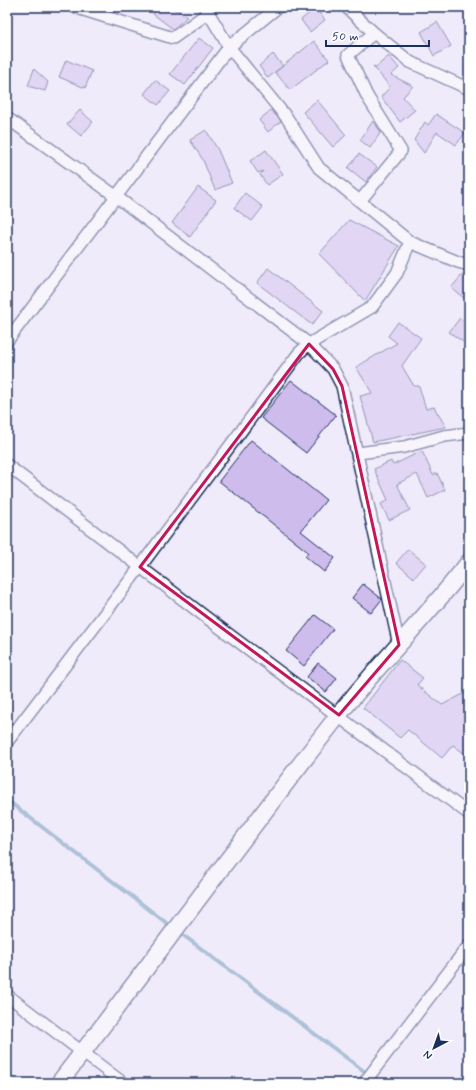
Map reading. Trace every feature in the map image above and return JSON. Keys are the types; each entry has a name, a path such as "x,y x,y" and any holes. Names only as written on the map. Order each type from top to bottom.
{"street":[{"path":"74,7 173,38 206,10 229,46 287,118 319,168 410,242 458,262 469,265"},
{"path":"7,341 117,197 229,46 278,7"},
{"path":"346,7 374,33 410,62 469,89"},
{"path":"360,201 401,151 367,96 348,55 374,33"},
{"path":"7,118 117,197 309,344 333,369 342,386 358,453 399,645"},
{"path":"7,742 140,567 299,353 309,344 372,307 398,273 410,242"},
{"path":"358,453 404,447 444,436 469,433"},
{"path":"7,465 140,567 469,814"},
{"path":"59,1083 339,715 441,598 469,562"},
{"path":"365,1082 469,945"},
{"path":"7,995 123,1083"}],"highlighted area":[{"path":"309,344 333,369 342,386 399,645 339,715 140,567"}],"building":[{"path":"159,7 173,7 187,17 173,29 153,14"},
{"path":"315,8 325,20 310,32 301,20"},
{"path":"437,22 451,46 434,56 421,32"},
{"path":"199,38 213,48 185,85 170,74"},
{"path":"314,41 329,60 290,90 275,72"},
{"path":"273,54 283,66 268,78 259,66"},
{"path":"389,56 399,68 391,75 413,86 403,97 415,110 400,122 381,97 390,87 373,66 376,67"},
{"path":"66,60 92,71 85,88 59,77"},
{"path":"34,69 48,82 45,91 28,86"},
{"path":"155,80 170,91 158,105 144,94"},
{"path":"317,100 346,135 333,147 303,112"},
{"path":"80,110 93,122 81,136 67,124"},
{"path":"271,110 281,121 268,132 259,120"},
{"path":"436,114 465,133 456,145 437,132 424,153 414,140 425,122 428,125"},
{"path":"373,121 381,132 370,148 360,140"},
{"path":"206,130 218,150 232,183 215,190 203,160 190,140"},
{"path":"266,150 283,174 267,185 260,175 263,171 258,173 250,161"},
{"path":"359,154 377,167 366,182 348,168"},
{"path":"198,187 216,200 190,237 172,223"},
{"path":"245,193 263,207 252,221 234,208"},
{"path":"349,220 399,246 365,301 319,254"},
{"path":"268,268 323,311 312,325 257,283"},
{"path":"462,275 469,280 469,292 464,298 451,288"},
{"path":"460,318 469,325 469,346 449,332"},
{"path":"398,322 421,338 402,366 414,386 419,386 426,409 434,407 446,427 373,442 360,396 372,393 356,367 397,343 388,336"},
{"path":"291,380 336,415 306,453 261,418"},
{"path":"251,440 326,500 301,531 335,558 324,572 305,556 308,552 219,481"},
{"path":"422,451 433,475 437,473 445,490 428,498 417,474 397,484 410,510 389,520 381,504 388,500 374,469 391,461 393,465"},
{"path":"408,549 426,564 414,578 396,563"},
{"path":"363,584 382,599 371,613 352,598"},
{"path":"315,615 333,629 304,666 286,651"},
{"path":"400,660 423,678 417,685 442,705 469,691 469,757 453,745 442,758 408,730 400,738 363,708"},
{"path":"318,663 337,678 326,692 307,677"}],"waterway":[{"path":"7,800 173,928"},
{"path":"179,932 380,1083"}]}
